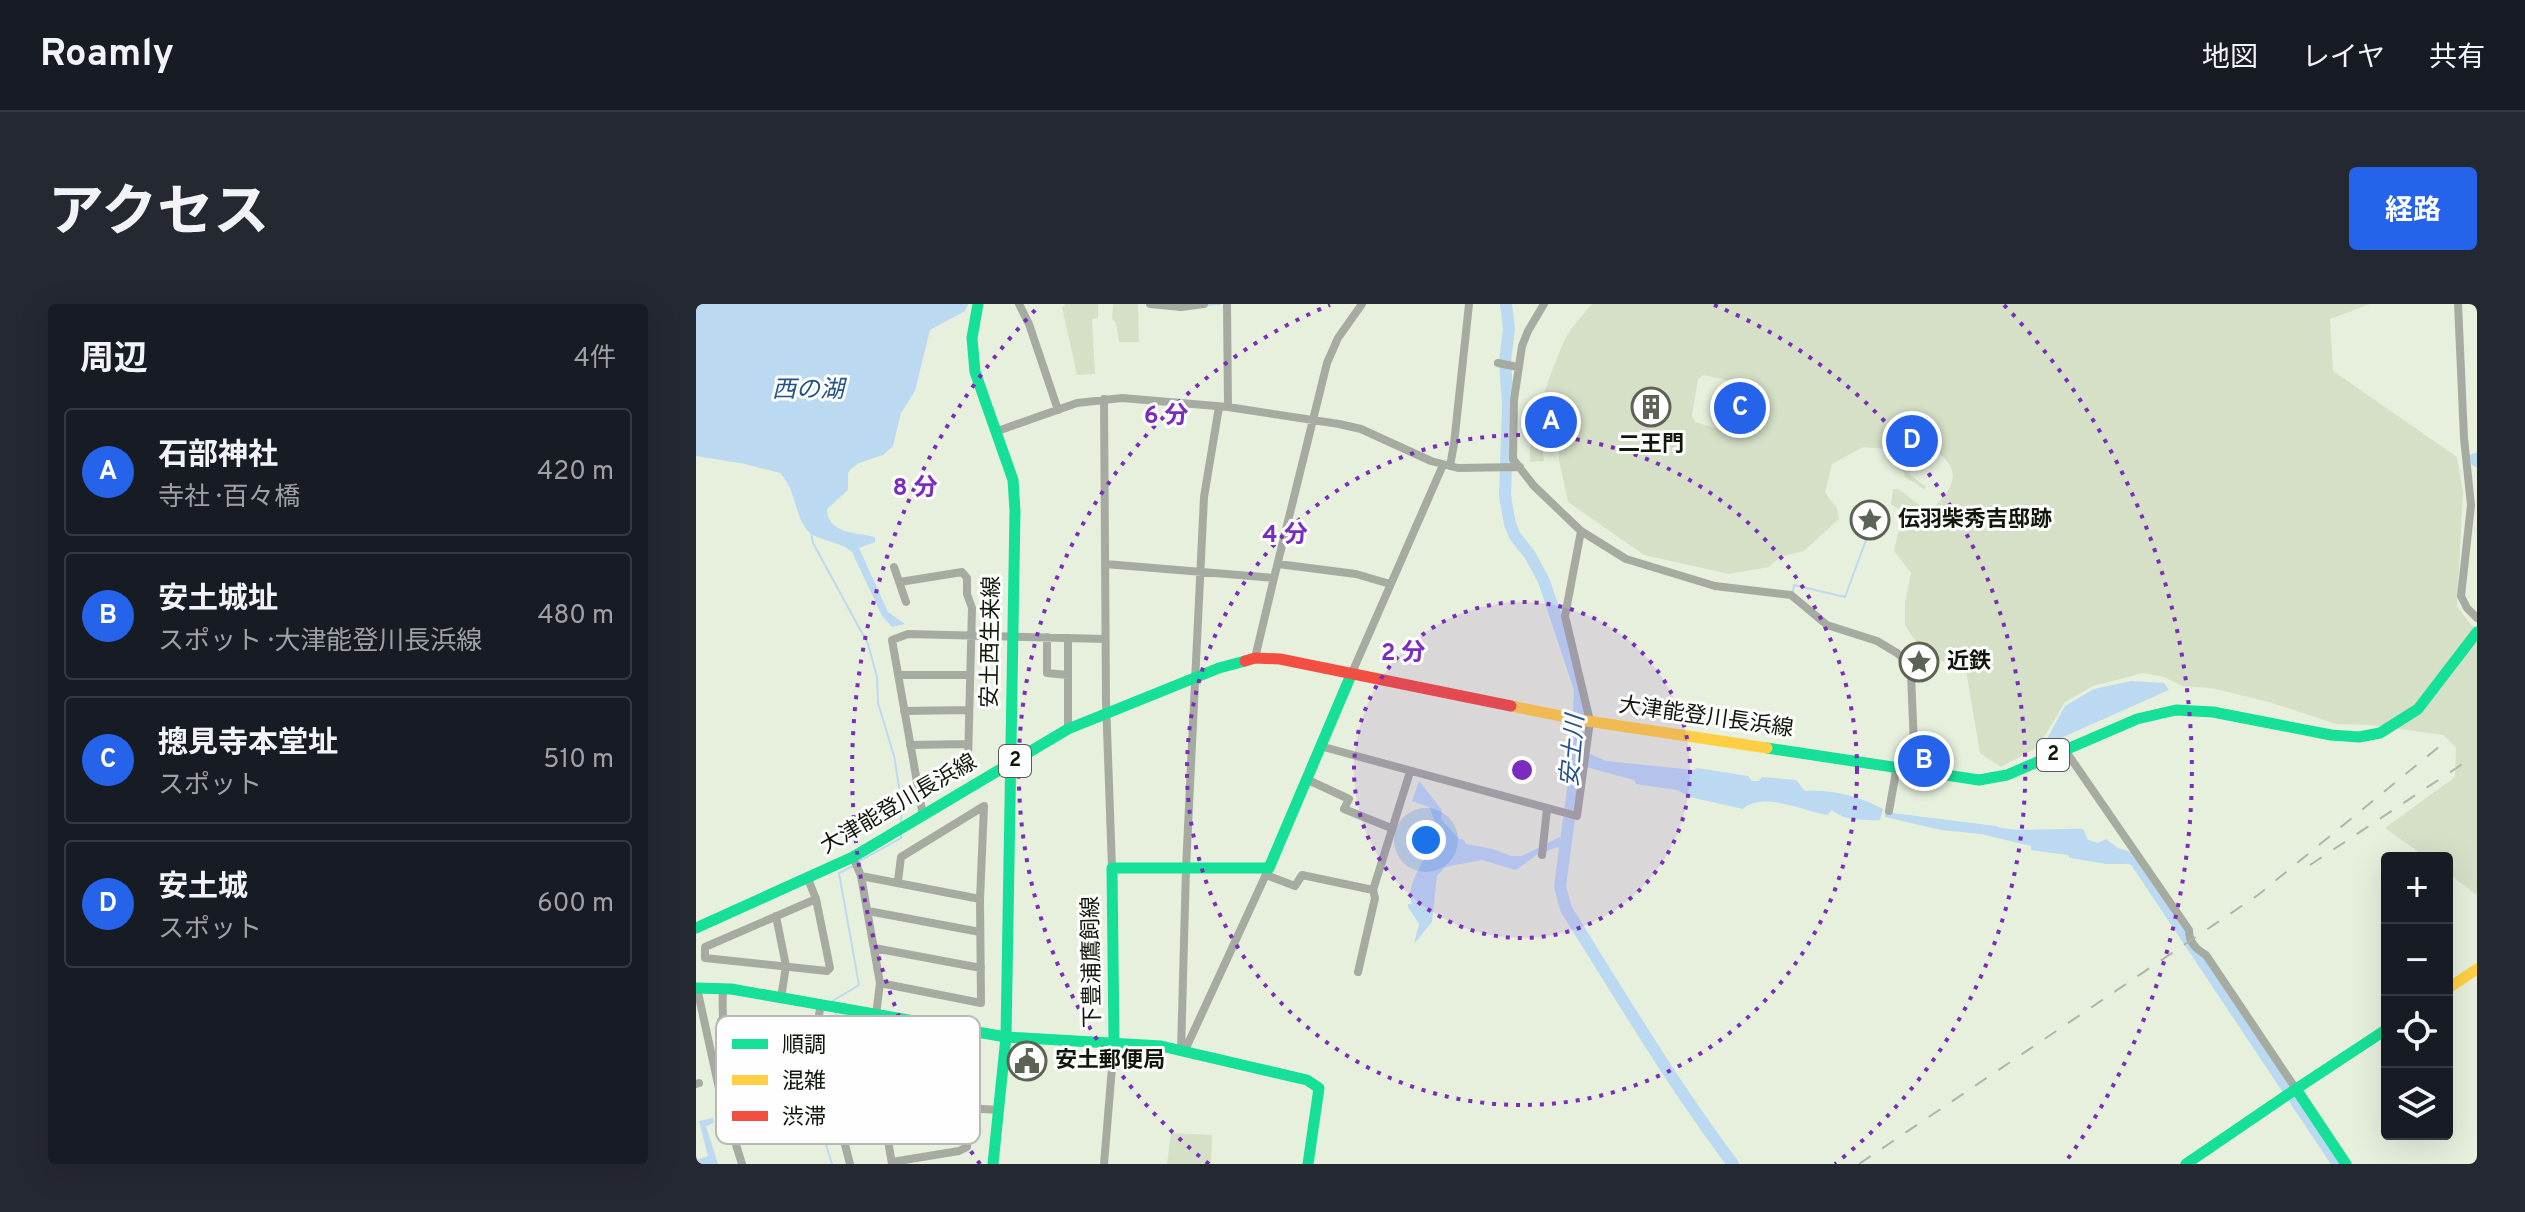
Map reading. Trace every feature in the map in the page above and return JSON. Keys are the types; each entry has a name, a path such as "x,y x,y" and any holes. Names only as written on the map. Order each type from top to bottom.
{"main road":[{"name":"安土西生来線","path":"978,304 971,344 974,369 1014,486 1006,1037"},
{"name":"大津能登川長浜線","path":"696,928 853,857 1068,729 1196,677 1255,658 1280,659 1582,720 1988,779 2007,775 2137,719 2176,710 2213,712 2331,735 2359,737 2380,733 2418,709 2477,632"},
{"path":"1267,872 1351,675"},
{"name":"下豊浦鷹飼線","path":"1006,1037 1114,1043 1112,868 1267,872"},
{"path":"2453,985 2477,969"},
{"path":"697,988 723,989 883,1016"},
{"path":"980,1033 1006,1037 993,1164"},
{"path":"2186,1164 2381,1033"},
{"path":"1114,1043 1161,1046 1297,1077 1319,1088 1308,1164"},
{"path":"2296,1089 2346,1164"}],"street":[{"path":"1019,304 1029,324 1058,410"},
{"path":"1150,304 1181,307 1204,304"},
{"path":"1181,1052 1186,868 1204,497 1223,407 1227,304"},
{"path":"1255,658 1327,363 1338,338 1362,304"},
{"path":"1351,675 1454,444 1469,304"},
{"path":"1544,304 1528,331 1514,366 1512,443 1517,468 1581,531 1612,552 1633,562 1723,587 1791,595 1827,625 1888,646 1905,660 1911,675 1915,768"},
{"path":"2458,304 2464,438 2471,505 2461,596 2477,618"},
{"path":"1498,363 1514,366"},
{"path":"995,432 1077,403 1122,398 1314,419 1361,429 1446,466 1517,468"},
{"path":"1104,399 1105,639 1112,868"},
{"path":"1320,746 1577,816 1587,747 1565,616 1581,531"},
{"path":"1105,564 1274,578"},
{"path":"1278,564 1356,574 1390,584"},
{"path":"894,567 906,602"},
{"path":"900,582 962,572 967,578 967,594 972,608 968,761 919,790"},
{"path":"923,816 892,640 899,635 1105,639"},
{"path":"1047,637 1047,673 1068,675"},
{"path":"1068,638 1068,729"},
{"path":"898,675 969,675"},
{"path":"904,711 969,710"},
{"path":"910,745 968,744"},
{"path":"2065,750 2189,930 2189,938 2196,949 2206,955 2296,1089"},
{"path":"1889,811 1897,766"},
{"path":"1358,972 1375,898 1373,890 1410,772"},
{"path":"1306,779 1349,799 1344,809 1391,828"},
{"path":"880,983 981,1003 980,899 984,806 901,857 898,881"},
{"path":"1542,850 1547,809"},
{"path":"853,857 861,876 880,983 877,1015"},
{"path":"1181,1052 1186,1048 1267,872 1295,886 1302,875 1373,890"},
{"path":"861,876 980,899"},
{"path":"808,879 816,899 830,968 827,971 705,958 705,947 816,899"},
{"path":"868,911 980,932"},
{"path":"776,916 786,966 781,998"},
{"path":"874,948 981,968"},
{"path":"697,988 699,1012 716,1073"},
{"path":"721,1016 723,989"},
{"path":"819,1016 821,1005"},
{"path":"1104,1164 1114,1043"},
{"path":"696,1051 709,1048"},
{"path":"980,1109 999,1110"},
{"path":"736,1144 742,1164"},
{"path":"845,1144 850,1164"},
{"path":"892,1163 959,1151 967,1144"}],"green space":[{"path":"1066,304 1098,304 1098,318 1092,319 1095,374 1077,375 1062,307"},
{"path":"1113,304 1138,304 1139,342 1119,342 1116,323 1112,319"},
{"path":"1592,304 2370,304 2330,319 2333,371 2457,457 2463,492 2457,606 2471,625 2477,628 2477,895 2453,877 2453,852 2419,852 2385,828 2455,777 2456,747 2443,735 2371,725 2336,724 2269,702 2211,688 2182,686 2164,677 2143,673 2093,686 2065,702 2038,747 2001,767 1980,753 1966,670 1924,654 1905,625 1905,602 1911,573 1894,551 1903,512 1891,504 1893,489 1898,489 1921,506 1936,505 1949,489 1953,474 1944,458 1917,442 1900,437 1886,449 1863,447 1832,464 1825,493 1837,508 1839,519 1804,551 1780,557 1769,567 1729,574 1644,555 1568,502 1559,460 1559,425 1555,423 1556,418 1547,417 1541,438 1544,461 1530,462 1542,400 1554,365 1574,326","holes":["1704,375 1726,380 1731,387 1751,390 1755,396 1752,423 1727,420 1721,430 1695,422 1692,415 1698,379"]},
{"path":"1905,441 1920,445 1920,456 1909,467 1909,474 1926,487 1924,489 1895,467 1901,444"},
{"path":"1171,1133 1212,1135 1211,1164 1167,1164"}],"water":[{"name":"西の湖","path":"696,304 968,304 965,311 930,330 915,391 901,413 893,446 883,455 851,469 848,473 848,490 827,509 832,524 838,528 875,537 875,542 859,548 888,612 905,624 892,627 882,616 852,552 807,530 789,486 780,473 696,456"},
{"path":"2131,681 2164,683 2169,690 2043,746 2065,706 2094,689"},
{"path":"1584,751 1606,761 1697,768 1748,776 1752,781 1759,781 1762,777 1796,780 1805,791 1845,794 1883,809 1880,820 1862,820 1847,818 1831,810 1828,815 1772,802 1751,804 1743,809 1690,797 1677,790 1636,784 1634,780 1582,766"},
{"path":"1419,781 1442,810 1441,819 1466,844 1522,856 1560,837 1560,850 1558,847 1538,854 1516,870 1482,860 1445,867 1437,876 1432,922 1414,944 1419,924 1408,904 1412,904 1412,884 1431,845 1435,825 1429,807 1412,801"},
{"path":"1885,812 2012,829 2083,829 2088,840 2098,843 2106,839 2131,858 2126,864 2106,864 2070,858 2068,855 2031,850 2031,846 1981,834 1941,830 1885,817"},
{"path":"713,1118 714,1123 706,1126 718,1164 696,1164 696,1160 708,1156 699,1121"}],"waterway":[{"path":"1206,305 1220,304"},
{"name":"安土川","path":"1506,304 1509,329 1505,361 1508,405 1505,496 1510,524 1544,581 1580,689 1577,760 1560,886 1566,909 1668,1070 1733,1164"},
{"path":"811,532 813,543 868,644 877,677 878,703 894,756 902,805 901,823"},
{"path":"1793,591 1794,585 1845,597 1866,540"},
{"path":"858,862 901,838 901,834"},
{"path":"2108,851 2135,860 2338,1164"},
{"path":"831,1002 859,985 839,873 853,866"},
{"path":"835,1011 837,1016"},
{"path":"826,1144 832,1164"}],"railway":[{"path":"1859,1164 2258,895 2446,741"},
{"path":"2310,865 2464,763"}],"traffic: fast":[{"path":"978,304 972,338 975,372 1013,480 1015,511 1006,1037 993,1164"},
{"path":"1767,748 1979,780 2007,775 2137,719 2176,710 2213,712 2331,735 2359,737 2380,733 2418,709 2477,632"},
{"path":"696,928 853,857 1068,729 1219,668 1245,661"},
{"path":"1114,1043 1112,868 1269,868 1351,675"},
{"path":"696,988 731,989 886,1016"},
{"path":"980,1032 1006,1037"},
{"path":"2346,1164 2296,1089 2381,1033"},
{"path":"1006,1037 1161,1046 1307,1080 1319,1088 1308,1164"},
{"path":"2186,1164 2296,1089"}],"traffic: slow":[{"path":"1511,706 1581,720 1767,748"},
{"path":"2453,985 2477,969"}],"traffic: jam":[{"path":"1245,661 1255,658 1280,659 1511,706"}],"place":[{"name":"二王門","path":"1651,407"},
{"name":"摠見寺本堂址","path":"1740,408"},
{"name":"石部神社","path":"1551,422"},
{"name":"安土城","path":"1912,441"},
{"name":"伝羽柴秀吉邸跡","path":"1870,520"},
{"name":"近鉄","path":"1919,662"},
{"name":"安土城址","path":"1924,761"},
{"name":"安土郵便局","path":"1027,1061"}]}
